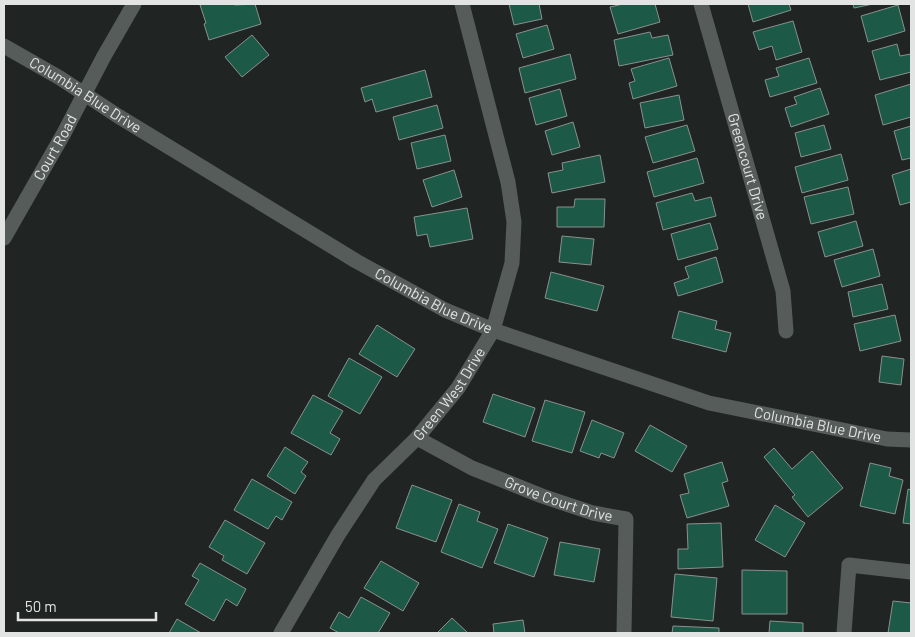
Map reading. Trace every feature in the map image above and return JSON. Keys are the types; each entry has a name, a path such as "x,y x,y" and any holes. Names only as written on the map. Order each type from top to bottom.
{"street":[{"name":"Court Road","path":"4,238 64,133 102,58 134,4"},
{"name":"Green West Drive","path":"281,633 338,535 374,480 417,438 458,388 493,330 512,263 514,222 508,182 462,4"},
{"name":"Greencourt Drive","path":"701,4 783,291 786,330"},
{"name":"Columbia Blue Drive","path":"4,46 60,78 356,261 445,310 493,330 709,403 886,439 911,440"},
{"name":"Grove Court Drive","path":"417,438 472,468 542,496 593,514 626,519 624,633"},
{"path":"844,633 850,565 911,572"}],"building":[{"path":"255,4 261,24 209,40 200,5"},
{"path":"509,4 539,4 542,19 514,25"},
{"path":"623,4 655,4 660,22 618,34 610,7"},
{"path":"748,4 789,4 791,10 753,22"},
{"path":"853,4 873,4 854,8"},
{"path":"898,5 905,31 868,42 861,16"},
{"path":"793,21 802,52 776,60 772,46 759,50 753,32"},
{"path":"547,25 554,49 523,58 516,34"},
{"path":"650,32 652,38 668,35 673,55 619,66 614,40"},
{"path":"252,35 269,55 242,77 225,57"},
{"path":"897,44 900,56 911,54 911,72 880,80 872,51"},
{"path":"570,54 576,79 525,93 519,68"},
{"path":"669,58 677,86 633,99 629,83 635,81 631,69"},
{"path":"809,58 817,83 770,97 765,80 779,76 776,68"},
{"path":"425,70 432,97 376,112 372,99 365,102 361,88"},
{"path":"911,84 911,117 883,125 875,95"},
{"path":"820,88 829,114 791,127 785,108 797,104 794,97"},
{"path":"560,89 567,116 536,125 529,98"},
{"path":"679,95 684,120 645,128 640,103"},
{"path":"437,105 443,128 399,140 393,117"},
{"path":"573,122 580,147 552,155 545,131"},
{"path":"687,125 695,151 653,163 645,137"},
{"path":"824,125 831,149 801,157 795,133"},
{"path":"911,126 911,158 902,160 894,131"},
{"path":"445,135 451,161 417,169 411,143"},
{"path":"841,154 848,180 802,193 795,167"},
{"path":"600,155 605,182 552,193 548,173 563,170 562,163"},
{"path":"697,158 704,183 654,197 647,172"},
{"path":"911,169 911,202 900,205 892,175"},
{"path":"454,170 462,197 432,207 423,180"},
{"path":"848,187 854,214 811,224 804,197"},
{"path":"692,193 695,201 711,197 716,216 663,230 656,203"},
{"path":"575,199 605,199 604,227 557,227 557,207 574,207"},
{"path":"467,208 473,239 430,247 427,234 417,236 414,217"},
{"path":"856,221 863,246 825,257 818,232"},
{"path":"710,223 718,249 678,260 671,234"},
{"path":"562,236 594,239 591,265 559,262"},
{"path":"873,249 880,276 842,287 834,260"},
{"path":"716,257 723,282 678,296 674,283 689,278 685,267"},
{"path":"551,272 604,286 597,311 545,298"},
{"path":"882,284 888,309 853,317 848,292"},
{"path":"679,311 717,321 715,329 731,333 726,352 672,338"},
{"path":"895,315 901,341 860,351 854,324"},
{"path":"377,325 415,349 397,377 359,354"},
{"path":"882,356 904,359 901,385 879,382"},
{"path":"349,358 382,377 360,414 328,396"},
{"path":"493,394 535,408 525,437 483,422"},
{"path":"313,395 343,411 330,433 340,439 331,455 291,433"},
{"path":"545,400 585,412 572,453 532,441"},
{"path":"592,420 624,433 614,458 601,453 599,458 580,451"},
{"path":"650,425 687,446 672,472 635,451"},
{"path":"285,447 308,462 301,472 306,476 295,494 267,476"},
{"path":"774,448 792,469 812,451 843,488 808,517 792,497 795,495 764,457"},
{"path":"722,462 728,481 722,483 729,506 687,518 680,495 689,493 684,474"},
{"path":"870,463 891,468 889,476 903,480 895,514 860,506"},
{"path":"252,479 292,502 282,520 276,516 268,529 234,510"},
{"path":"412,485 452,500 436,542 396,528"},
{"path":"908,489 911,490 911,524 903,523"},
{"path":"459,504 480,512 477,521 498,529 482,568 441,552"},
{"path":"775,505 805,523 785,557 755,540"},
{"path":"225,520 265,543 247,574 222,560 224,556 209,547"},
{"path":"721,523 723,567 678,569 678,549 688,549 687,524"},
{"path":"508,524 548,538 534,577 494,563"},
{"path":"560,542 600,549 594,582 554,575"},
{"path":"381,561 419,583 403,611 364,588"},
{"path":"200,563 246,589 237,606 226,599 214,621 185,604 199,580 192,576"},
{"path":"742,570 787,571 787,614 742,614"},
{"path":"675,574 717,578 713,621 671,617"},
{"path":"361,597 390,613 378,633 339,633 330,628 339,612 349,618"},
{"path":"893,601 911,603 911,633 888,633"},
{"path":"452,618 468,633 437,633"},
{"path":"177,619 201,633 169,633"},
{"path":"523,620 525,633 494,633 493,624"},
{"path":"770,621 803,623 803,633 769,633"},
{"path":"673,626 719,628 719,633 672,633"}]}
